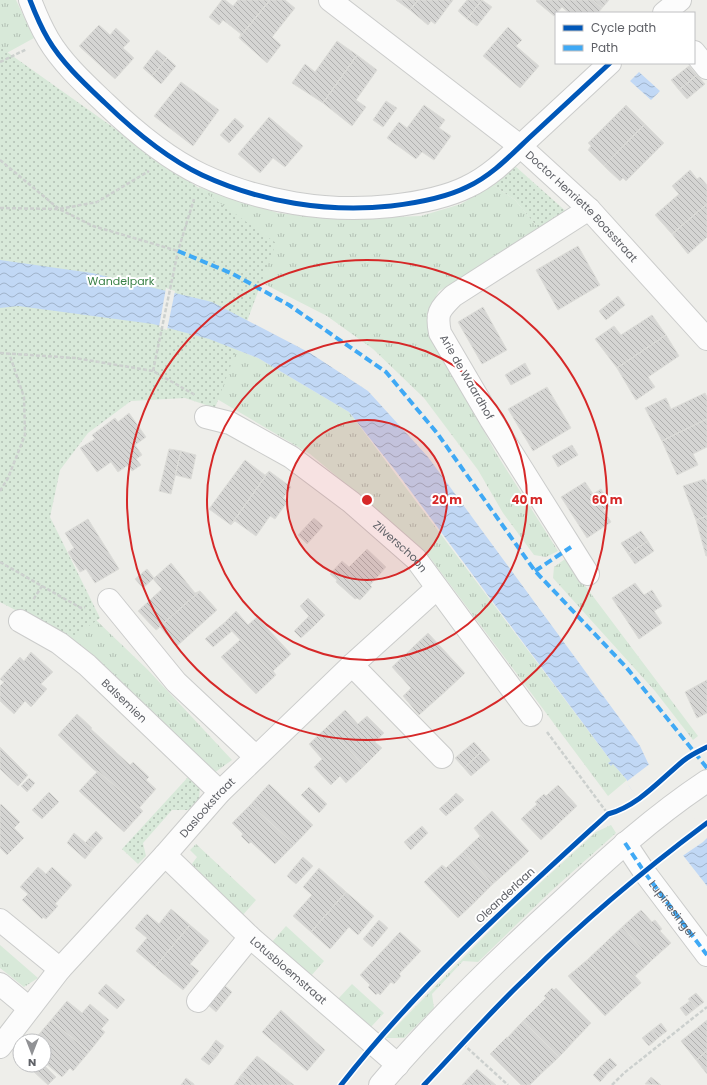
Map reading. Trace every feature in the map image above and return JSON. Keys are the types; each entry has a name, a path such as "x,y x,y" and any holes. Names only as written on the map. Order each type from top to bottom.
{"street":[{"path":"30,0 48,39 88,88 124,122 165,153 201,174 240,190 292,202 327,208 360,209 402,204 438,197 468,187 498,167 609,64"},
{"name":"Doctor Henriette Boasstraat","path":"330,0 520,146 588,209 707,339"},
{"path":"665,12 680,0"},
{"path":"695,53 707,68"},
{"name":"Arie de Waardhof","path":"588,209 453,296 441,308 437,319 440,333 491,420 588,574"},
{"name":"Zilverschoon","path":"206,417 230,422 291,457 351,502 416,560 530,715"},
{"name":"Daslookstraat","path":"0,1047 60,969 165,855 220,792 352,665 436,589"},
{"path":"109,600 176,682 256,757"},
{"name":"Balsemien","path":"20,621 59,643 87,665 220,792"},
{"path":"352,665 442,757"},
{"path":"380,1085 398,1064 490,968 631,838 705,783"},
{"name":"Lupinesingel","path":"631,838 645,873 707,955"},
{"name":"Lotusbloemstraat","path":"165,855 250,937 398,1064"},
{"path":"0,920 60,969"},
{"path":"198,1001 250,937"},
{"path":"0,984 29,1008"}],"path":[{"path":"0,208 60,209 97,202 149,171 165,153"},
{"path":"0,160 60,209 94,226 178,251"},
{"path":"153,371 176,267 178,251 201,174"},
{"path":"0,353 75,358 153,371 202,398 206,417"},
{"path":"0,491 8,478 25,435 24,397 9,353"},
{"path":"0,562 81,608 109,600"},
{"path":"20,621 42,586"},
{"path":"530,715 539,721 631,838"},
{"path":"602,819 611,813"},
{"path":"612,1085 624,1073 707,1007"},
{"path":"458,1049 468,1038"},
{"path":"463,1044 508,1085"}],"green space":[{"path":"0,0 16,0 34,38 3,55 0,53"},
{"name":"Wandelpark","path":"0,47 276,243 215,408 185,398 131,401 88,433 60,470 50,517 100,618 71,639 0,602"},
{"path":"515,166 569,214 540,230 515,200 493,185"},
{"path":"493,185 515,200 540,230 439,291 427,313 436,344 496,453 558,551 546,557 534,555 503,513 478,470 424,398 373,349 327,316 186,244 199,187 278,213 335,219 421,216 461,204"},
{"path":"209,339 258,358 349,412 611,761 608,763 613,764 627,780 608,796 425,551 310,454 161,366"},
{"path":"565,559 698,736 693,740 655,691 553,578 554,567"},
{"path":"43,595 96,620 148,670 232,760 214,773 71,639"},
{"path":"189,776 200,788 199,799 190,810 172,810 143,843 146,856 138,864 122,849"},
{"path":"611,825 616,833 550,892 478,962 463,961 432,994 434,1008 404,1038 385,1038 504,916 596,832"},
{"path":"196,844 256,900 242,916 189,868 197,857 190,850"},
{"path":"286,926 324,961 311,976 272,942"},
{"path":"0,945 38,978 24,987 0,968"},
{"path":"352,984 384,1013 370,1028 337,1000"}],"water":[{"path":"639,72 660,91 651,100 630,81"},
{"path":"0,260 92,273 212,302 310,353 368,391 428,457 640,746 648,763 707,837 707,886 629,786 627,780 613,764 611,766 608,763 611,761 398,474 349,412 258,358 209,339 153,324 18,306 0,308"}],"pier":[{"path":"166,288 175,291 167,330 159,327"},
{"path":"651,763 707,834 707,838 703,842 681,857 626,782"}],"building":[{"path":"222,0 225,0 233,6 238,0 270,0 239,38 241,34 223,20 219,25 209,17"},
{"path":"270,0 285,0 295,8 272,37 281,45 267,63 239,38"},
{"path":"396,0 418,0 410,10"},
{"path":"418,0 453,0 435,24 431,21 428,25 410,10"},
{"path":"467,0 482,0 467,19 458,11"},
{"path":"482,0 492,7 477,26 467,19"},
{"path":"593,0 602,8 599,12 568,12 562,7 558,12 555,12 554,16 536,1"},
{"path":"593,0 609,0 602,8"},
{"path":"99,25 110,35 116,28 130,41 123,48 134,58 115,79 79,46"},
{"path":"508,27 522,40 516,46 539,66 520,88 483,56"},
{"path":"337,41 357,55 323,103 292,83 305,64 315,72"},
{"path":"157,50 167,58 152,76 143,68"},
{"path":"357,55 377,70 356,100 366,107 352,126 323,103"},
{"path":"167,58 176,66 161,84 152,76"},
{"path":"689,66 697,75 679,90 671,80"},
{"path":"697,75 705,84 687,99 679,90"},
{"path":"181,82 219,110 193,146 154,116"},
{"path":"386,101 397,108 383,127 373,120"},
{"path":"424,105 445,120 439,128 451,136 434,160 422,152 416,159 387,138 399,122 407,128"},
{"path":"626,105 645,124 604,166 588,150 591,146 588,143"},
{"path":"269,117 303,146 285,167 273,158 260,173 238,154"},
{"path":"235,118 244,126 229,143 220,135"},
{"path":"645,124 664,143 626,181 623,178 620,181 604,166"},
{"path":"690,170 697,179 700,177 707,185 707,204 672,234 655,215 679,194 672,186"},
{"path":"707,204 707,237 688,254 672,234"},
{"path":"578,246 600,285 558,310 536,270"},
{"path":"618,296 625,305 606,320 599,311"},
{"path":"483,307 507,350 482,364 458,322"},
{"path":"652,315 666,335 617,368 595,339 614,326 621,335"},
{"path":"666,335 679,356 648,377 655,387 636,400 617,368"},
{"path":"525,363 531,374 511,385 505,375"},
{"path":"547,387 571,428 533,451 508,409"},
{"path":"705,393 707,397 707,419 662,441 645,408 666,398 671,409"},
{"path":"129,413 146,437 135,445 142,455 136,459 141,465 132,471 128,465 118,472 111,462 97,472 80,448 95,439 92,435 115,418 118,422"},
{"path":"707,419 707,447 693,454 698,465 677,475 662,441"},
{"path":"572,445 578,455 558,467 552,456"},
{"path":"169,449 181,451 171,494 159,491"},
{"path":"181,451 196,455 191,479 175,475"},
{"path":"245,460 265,475 269,471 231,525 209,509"},
{"path":"269,471 291,487 283,498 288,501 275,519 270,516 256,536 235,521 231,525"},
{"path":"705,479 707,484 707,516 696,520 683,486"},
{"path":"585,482 593,494 601,489 611,505 603,510 611,522 587,538 561,497"},
{"path":"707,516 707,556 706,556 696,520"},
{"path":"314,518 323,526 307,544 298,535"},
{"path":"88,519 119,569 95,583 86,569 80,572 68,552 74,548 65,533"},
{"path":"641,531 648,541 628,554 621,543"},
{"path":"648,541 654,551 635,564 628,554"},
{"path":"367,549 386,567 370,585 372,587 360,600 357,598 355,599 336,582 337,580 330,574 342,561 349,567"},
{"path":"171,563 195,593 200,591 156,630 138,611 162,589 153,579"},
{"path":"147,569 154,578 143,588 135,579"},
{"path":"635,583 644,595 652,590 662,606 654,611 662,623 639,639 612,598"},
{"path":"200,591 217,610 177,646 160,627 156,630"},
{"path":"308,598 325,615 316,624 300,606"},
{"path":"236,611 248,625 257,617 291,654 273,671 276,675 275,676 224,623"},
{"path":"309,616 316,624 301,638 294,631"},
{"path":"224,623 232,631 213,647 205,639"},
{"path":"428,633 465,673 447,690 410,650"},
{"path":"240,640 275,676 256,694 221,657"},
{"path":"410,650 447,690 419,715 403,696 411,688 392,667"},
{"path":"31,652 53,672 41,684 47,689 31,707 25,701 14,714 0,701 0,686 4,682 0,679 20,657 24,661"},
{"path":"707,680 707,713 697,718 685,692"},
{"path":"345,710 358,724 367,716 384,733 375,742 382,748 364,766 327,727"},
{"path":"77,714 130,765 133,762 149,777 146,780 156,789 139,808 98,771 97,772 93,769 58,735"},
{"path":"327,727 364,766 346,783 340,776 331,785 314,767 322,759 309,744"},
{"path":"474,742 482,751 464,768 455,758"},
{"path":"0,747 28,775 18,786 0,769"},
{"path":"482,751 490,760 471,776 464,768"},
{"path":"98,771 143,811 124,832 79,791"},
{"path":"29,778 35,783 27,792 21,786"},
{"path":"269,784 313,825 294,845 251,804"},
{"path":"558,785 577,806 541,840 521,819 537,804 535,802 544,794 546,796"},
{"path":"309,787 327,804 319,813 301,795"},
{"path":"49,792 59,802 42,819 32,810"},
{"path":"456,793 464,800 455,808 448,801"},
{"path":"448,801 455,808 446,816 439,809"},
{"path":"1,804 20,822 14,828 24,838 7,855 0,848"},
{"path":"251,804 294,845 275,864 251,842 249,844 241,836 243,834 232,823"},
{"path":"492,811 529,851 511,868 474,828"},
{"path":"422,826 428,833 420,841 413,834"},
{"path":"474,828 511,868 493,884 463,852 480,836"},
{"path":"96,831 103,838 93,849 85,843"},
{"path":"74,833 93,849 85,859 67,843"},
{"path":"413,834 420,841 411,850 404,842"},
{"path":"463,852 493,884 476,901 442,865 446,868"},
{"path":"303,857 313,866 296,884 287,876"},
{"path":"442,865 476,901 458,918 424,882"},
{"path":"38,867 46,874 52,867 72,885 55,904 58,906 46,919 43,917 42,919 22,900 28,894 20,887"},
{"path":"319,868 346,892 311,932 293,916 312,895 303,887"},
{"path":"346,892 374,916 358,935 349,927 330,949 311,932"},
{"path":"171,909 190,925 155,967 136,951 147,938 135,928 147,914 159,924"},
{"path":"641,910 652,922 655,920 662,929 660,931 671,943 652,960 622,927"},
{"path":"379,920 388,928 372,947 363,939"},
{"path":"190,925 209,941 190,964 199,971 183,990 155,967"},
{"path":"622,927 652,960 635,976 641,983 605,943"},
{"path":"400,932 421,951 399,974 401,976 394,984 391,982 380,995 378,993 376,995 368,987 370,985 360,975"},
{"path":"605,943 641,983 623,999 587,960"},
{"path":"587,960 623,999 605,1016 568,976"},
{"path":"106,984 125,1000 117,1009 98,993"},
{"path":"223,984 232,992 216,1012 207,1004"},
{"path":"552,988 554,990 556,988 591,1023 575,1040 539,1005 546,998 544,996"},
{"path":"696,993 704,1002 696,1008 688,999"},
{"path":"67,1001 82,1013 90,1004 109,1020 101,1029 105,1032 89,1052 51,1020"},
{"path":"690,1001 696,1008 686,1016 680,1008"},
{"path":"539,1005 575,1040 559,1057 523,1021"},
{"path":"281,1010 325,1050 307,1071 262,1032"},
{"path":"51,1020 89,1052 73,1071 70,1068 62,1077 52,1069 52,1033 40,1033"},
{"path":"707,1020 707,1051 696,1060 681,1041"},
{"path":"523,1021 559,1057 542,1073 507,1038"},
{"path":"661,1023 667,1031 658,1038 652,1030"},
{"path":"652,1030 658,1038 649,1046 642,1038"},
{"path":"507,1037 542,1073 530,1085 521,1085 490,1054"},
{"path":"216,1040 224,1046 217,1056 209,1050"},
{"path":"209,1050 217,1056 209,1065 201,1059"},
{"path":"707,1051 707,1074 696,1060"},
{"path":"257,1056 294,1085 254,1085 241,1075"},
{"path":"610,1058 617,1065 608,1073 601,1066"},
{"path":"601,1066 608,1073 600,1082 593,1075"},
{"path":"477,1069 496,1085 462,1085"},
{"path":"35,1073 52,1073 56,1077 48,1085"},
{"path":"241,1075 254,1085 234,1085"},
{"path":"651,1077 661,1085 645,1084"},
{"path":"186,1078 194,1084 194,1085 181,1085"}],"marked path":[{"path":"178,251 233,274 289,305 386,372 437,433 535,571 626,667 707,768"},
{"path":"535,571 571,547"},
{"path":"625,843 645,873 707,955"}],"cycle path":[{"path":"30,0 48,39 67,65 116,113 150,143 189,168 224,184 271,199 319,206 367,208 401,205 440,197 467,187 500,165 609,64"},
{"name":"Oleanderlaan","path":"341,1085 402,1013 468,944 608,814 639,799 686,759 707,747"},
{"path":"424,1085 500,1003 548,956 637,878 707,823"}]}
